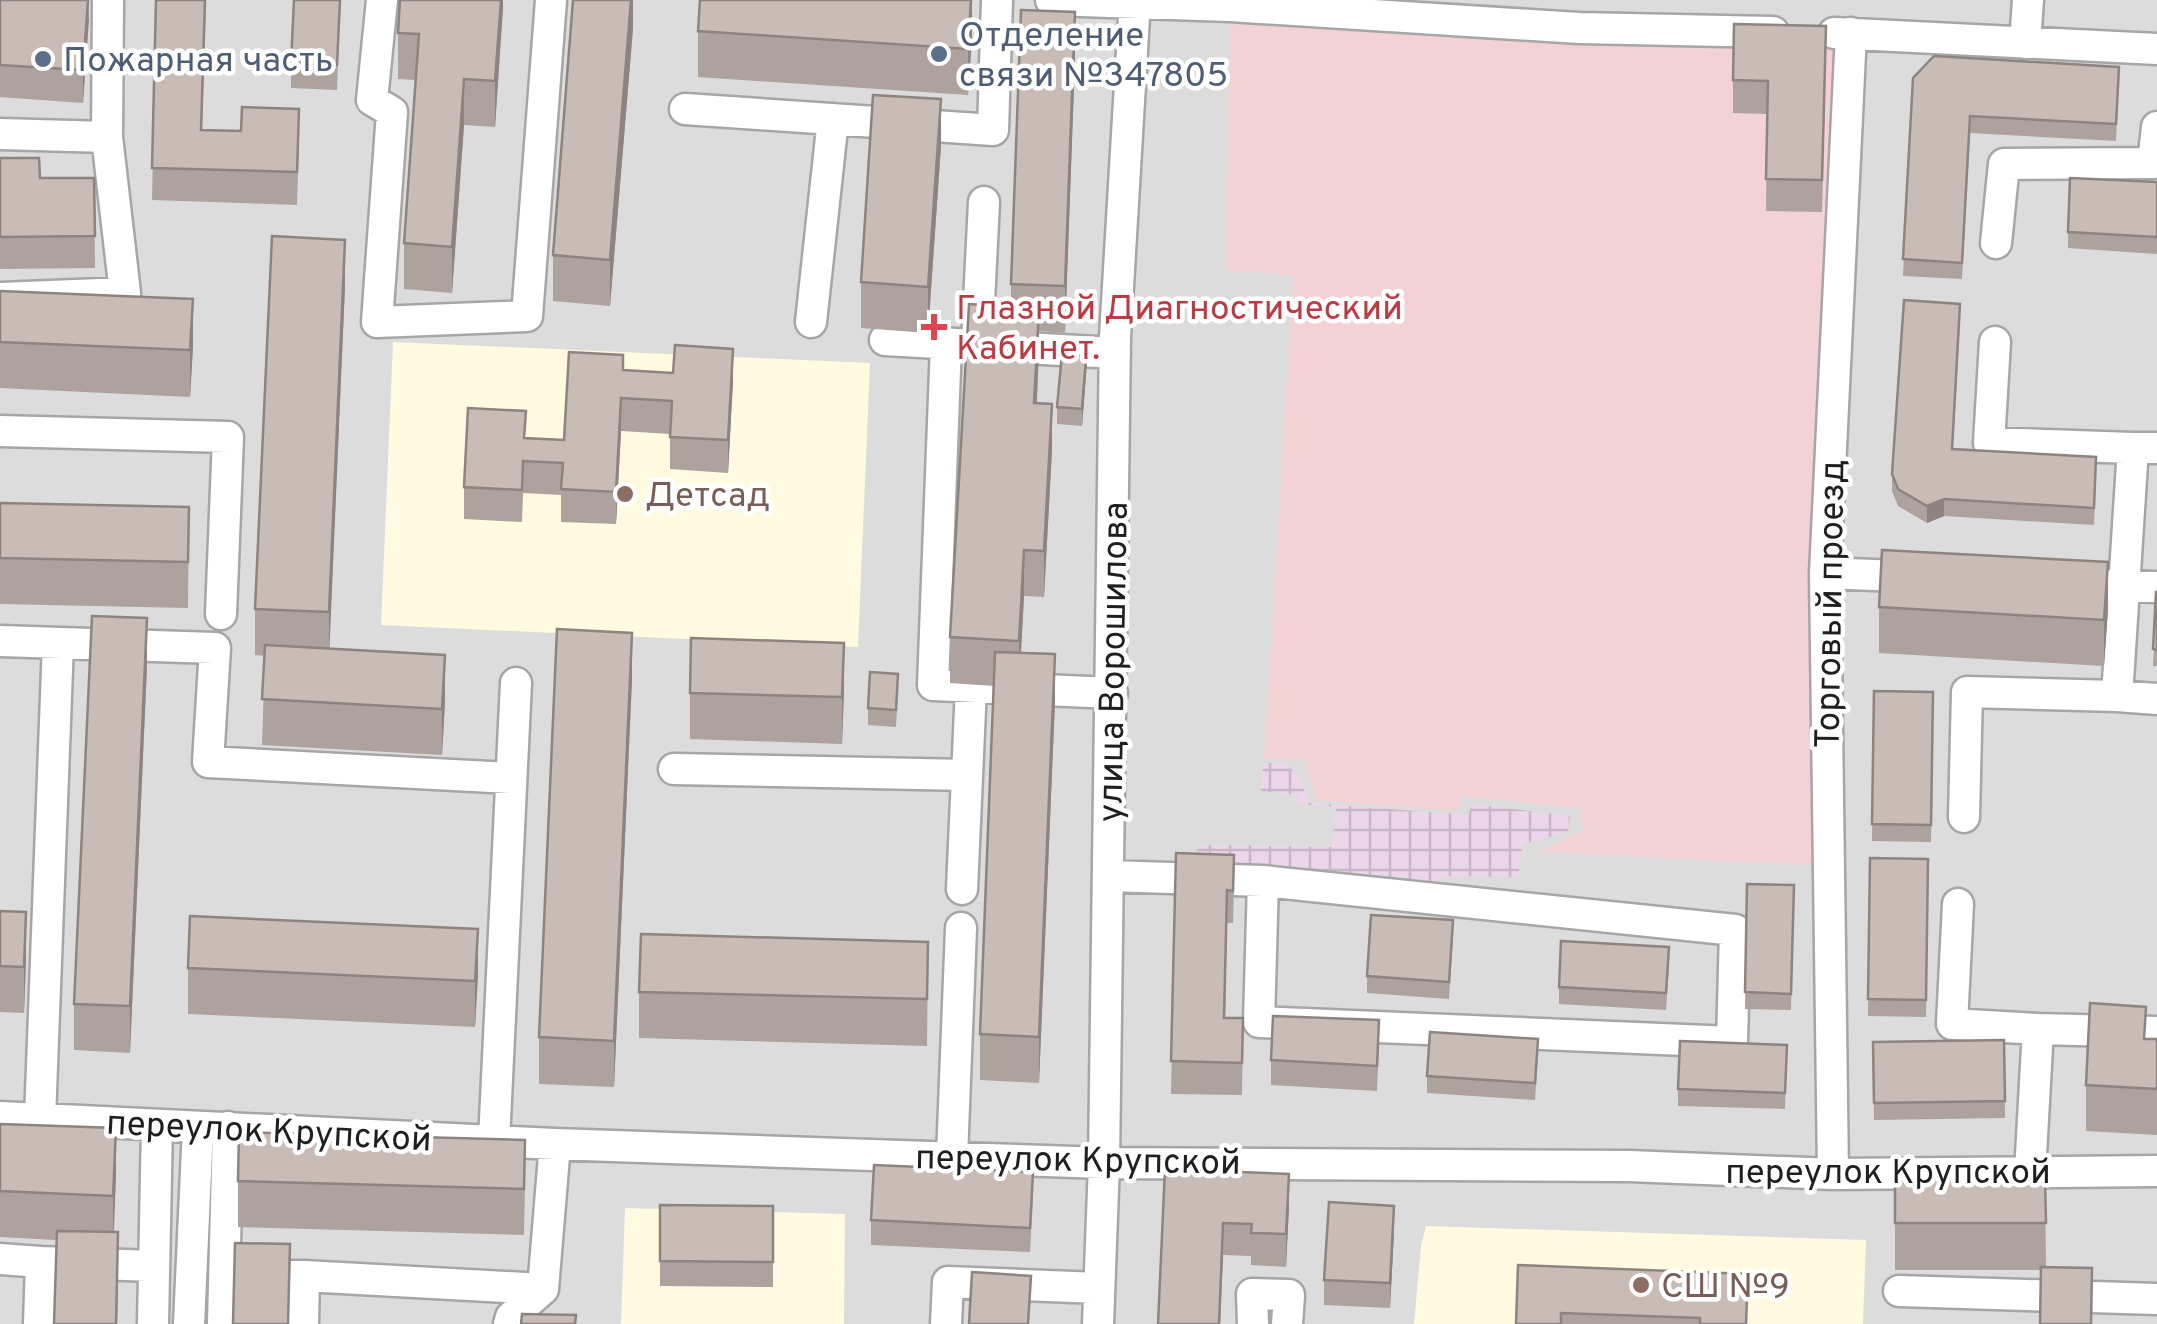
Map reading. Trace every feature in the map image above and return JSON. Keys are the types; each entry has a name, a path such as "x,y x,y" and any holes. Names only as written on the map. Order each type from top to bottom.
{"street":[{"path":"0,298 125,294 106,137 108,0"},
{"path":"382,0 372,100 392,112 377,322 527,316 552,0"},
{"path":"685,109 993,130 997,0"},
{"path":"1052,0 1591,14 1804,32 2157,49"},
{"path":"2025,43 2028,0"},
{"name":"улица Ворошилова","path":"1098,1324 1104,1163 1115,353 1135,2"},
{"name":"Торговый проезд","path":"1833,1174 1826,573 1850,33"},
{"path":"811,322 833,119"},
{"path":"1996,243 2004,164 2155,163 2157,127"},
{"path":"0,134 106,137"},
{"path":"977,346 984,202"},
{"path":"885,340 1115,353"},
{"path":"1994,342 1989,443 2145,448 2124,586 2118,696"},
{"path":"946,344 934,685 1112,692"},
{"path":"0,432 228,437 221,614"},
{"path":"1826,573 1945,578"},
{"path":"2084,584 2157,587"},
{"path":"0,641 214,648 208,762 512,778"},
{"path":"40,1119 58,643"},
{"path":"494,1141 516,683"},
{"path":"962,889 971,687"},
{"path":"1964,817 1967,692 2157,698"},
{"path":"674,769 967,775"},
{"path":"1108,876 1262,881 1735,930 1732,1042 1259,1022 1262,881"},
{"path":"1958,904 1952,1024 2157,1032"},
{"path":"952,1157 961,928"},
{"path":"2030,1172 2038,1028"},
{"name":"переулок Крупской","path":"0,1117 554,1144 1104,1163 1629,1166 1833,1174 2157,1171"},
{"path":"153,1324 157,1125"},
{"path":"213,1127 244,1276 223,1324"},
{"path":"190,1324 213,1127"},
{"path":"509,1324 511,1317 543,1289 554,1144"},
{"path":"0,1259 154,1266"},
{"path":"39,1324 41,1262"},
{"path":"244,1276 543,1289"},
{"path":"303,1324 304,1276"},
{"path":"946,1324 948,1282 1099,1288"},
{"path":"1899,1291 2016,1309 2157,1299"},
{"path":"1253,1324 1252,1294 1289,1295 1288,1324"}],"shaded area":[{"path":"0,0 2157,0 2157,1324 0,1324"},
{"path":"1230,6 1851,33 1813,865 1539,852 1584,830 1579,808 1461,796 1457,811 1316,800 1305,760 1264,759 1293,275 1225,270"},
{"name":"Детсад","path":"393,342 870,363 858,647 381,625"},
{"path":"1263,763 1285,763 1300,778 1308,803 1468,815 1472,804 1570,816 1568,832 1523,844 1518,877 1442,876 1441,885 1198,868 1197,845 1332,847 1336,807 1298,804 1298,795 1261,791"},
{"path":"625,1208 845,1214 844,1324 621,1324"},
{"name":"СШ №9","path":"1426,1226 1866,1240 1863,1324 1414,1324"}],"building":[{"name":"Пожарная часть","path":"0,0 88,0 83,70 0,65"},
{"path":"156,0 205,0 201,130 241,131 242,107 299,109 297,172 152,168"},
{"path":"294,0 340,0 337,65 291,63"},
{"path":"400,0 501,0 495,81 464,79 452,247 404,243 419,34 398,33"},
{"path":"573,0 631,0 610,260 553,255"},
{"path":"700,0 971,0 968,49 698,31"},
{"path":"1021,10 1075,12 1065,286 1011,284"},
{"path":"1734,24 1826,26 1822,180 1766,179 1768,81 1733,80"},
{"path":"1934,56 2119,67 2116,124 1970,116 1962,263 1903,259 1913,78"},
{"path":"873,95 941,99 928,287 861,282"},
{"path":"0,158 39,158 40,178 94,178 95,236 0,237"},
{"path":"2070,178 2157,182 2157,237 2068,232"},
{"path":"272,236 345,240 329,612 255,609"},
{"path":"0,291 193,299 190,350 0,342"},
{"path":"1904,300 1960,304 1952,449 2096,457 2094,508 1944,499 1927,506 1898,489 1892,474"},
{"path":"969,304 1039,309 1034,403 1052,404 1044,551 1024,550 1019,641 950,637"},
{"path":"1063,343 1087,345 1082,409 1057,407"},
{"path":"675,345 733,349 728,440 670,437 672,401 621,398 616,492 561,489 563,463 523,461 522,490 464,487 468,408 526,411 524,438 564,440 569,352 623,355 623,370 673,373"},
{"path":"0,503 189,507 188,562 0,558"},
{"path":"1882,550 2108,562 2104,620 1879,607"},
{"path":"2157,592 2157,650 2153,649"},
{"path":"92,616 147,618 130,1006 74,1004"},
{"path":"557,629 632,633 614,1041 539,1037"},
{"path":"691,638 844,643 842,697 690,693"},
{"path":"265,645 445,655 442,709 262,699"},
{"path":"995,652 1055,654 1039,1037 980,1034"},
{"path":"870,672 898,674 896,710 868,708"},
{"path":"1874,691 1933,692 1931,825 1872,824"},
{"path":"1176,853 1234,855 1233,891 1227,890 1224,1018 1243,1018 1242,1063 1171,1061"},
{"path":"1870,858 1928,859 1926,1000 1868,999"},
{"path":"1747,884 1794,885 1791,994 1745,992"},
{"path":"0,911 26,912 24,967 0,966"},
{"path":"1371,915 1453,920 1449,982 1367,976"},
{"path":"190,916 478,929 475,981 188,968"},
{"path":"641,934 928,942 927,999 639,992"},
{"path":"1561,941 1669,947 1666,993 1559,987"},
{"path":"2090,1003 2146,1007 2144,1039 2157,1039 2157,1089 2086,1085"},
{"path":"1273,1016 1379,1020 1377,1066 1271,1060"},
{"path":"1430,1032 1538,1039 1535,1083 1427,1076"},
{"path":"2004,1040 2005,1101 1874,1103 1873,1042"},
{"path":"1680,1041 1787,1045 1785,1093 1678,1089"},
{"path":"0,1124 116,1128 113,1196 0,1191"},
{"path":"239,1132 525,1140 524,1189 238,1181"},
{"path":"874,1165 1033,1172 1030,1228 871,1220"},
{"path":"1165,1169 1289,1174 1286,1234 1251,1233 1252,1224 1223,1223 1219,1324 1158,1324"},
{"path":"1895,1178 2045,1178 2046,1223 1895,1223"},
{"path":"1329,1202 1394,1206 1390,1283 1324,1280"},
{"path":"660,1205 773,1206 773,1262 660,1261"},
{"path":"57,1231 118,1232 116,1324 54,1324"},
{"path":"235,1243 290,1244 288,1324 233,1324"},
{"path":"1518,1265 1748,1274 1746,1324 1700,1324 1700,1318 1561,1313 1561,1324 1516,1324"},
{"path":"2041,1267 2092,1268 2091,1324 2040,1324"},
{"path":"972,1272 1031,1276 1028,1324 969,1324"},
{"path":"522,1314 576,1315 575,1324 521,1324"}],"place":[{"name":"Отделение связи №347805","path":"939,54"},
{"name":"Пожарная часть","path":"43,59"},
{"name":"Глазной Диагностический Кабинет.","path":"934,327"},
{"name":"Детсад","path":"625,494"},
{"name":"СШ №9","path":"1641,1285"}]}
